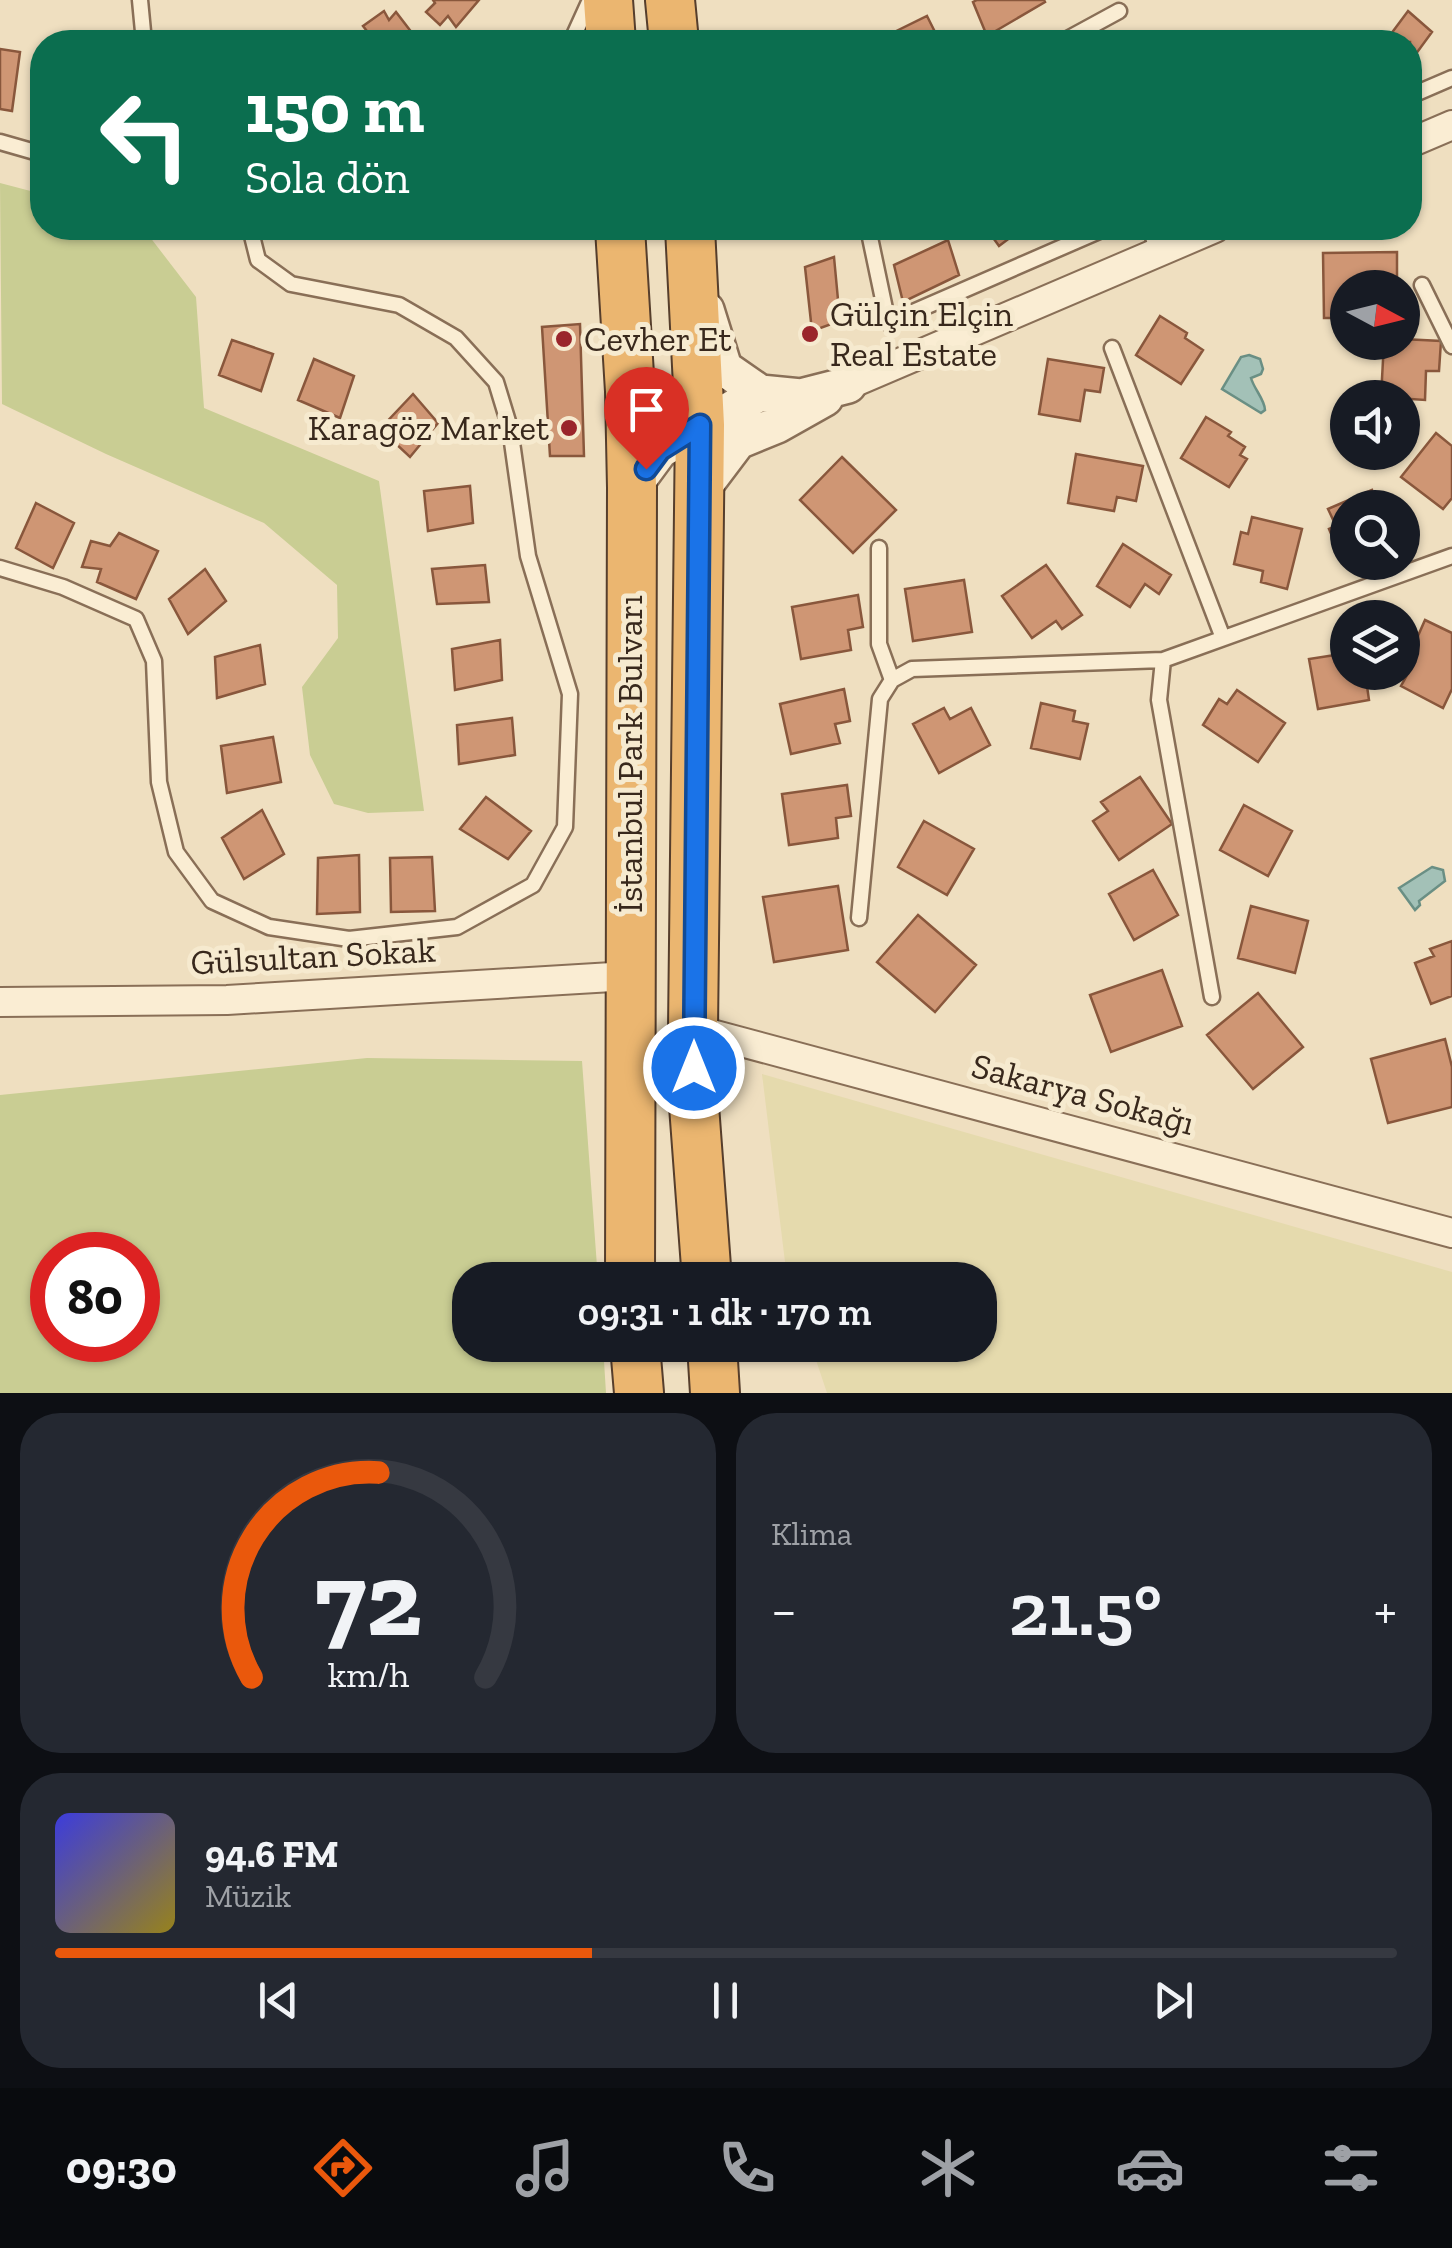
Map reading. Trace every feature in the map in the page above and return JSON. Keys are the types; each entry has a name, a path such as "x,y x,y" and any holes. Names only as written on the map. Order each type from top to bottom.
{"highway":[{"path":"608,0 611,30"},
{"path":"670,0 673,30"},
{"name":"İstanbul Park Bulvarı","path":"614,240 630,391 632,488 630,1262"},
{"name":"İstanbul Park Bulvarı","path":"692,249 707,432 698,494 693,1029 694,1106 706,1262"},
{"path":"636,1362 639,1393"},
{"path":"713,1362 715,1393"}],"street":[{"path":"1422,138 1452,125"},
{"path":"630,391 674,427 707,432 776,425 848,385 1154,240"},
{"path":"692,249 724,368 760,393 801,396 848,385"},
{"path":"632,488 660,450 707,432 760,393"},
{"name":"Gülsultan Sokak","path":"0,1002 226,1000 629,976"},
{"name":"Sakarya Sokağı","path":"693,1029 1452,1234"}],"lane":[{"path":"140,0 143,30"},
{"path":"577,30 590,0"},
{"path":"1084,30 1119,11"},
{"path":"1422,91 1452,78"},
{"path":"0,142 30,151"},
{"path":"0,568 63,587 136,619 154,661 159,782 176,852 212,901 269,927 349,939 457,927 534,885 565,827 570,694 528,556 510,428 496,382 456,338 399,305 291,284 258,260 253,240"},
{"path":"871,240 888,323 1078,240"},
{"path":"1422,286 1452,346"},
{"path":"1112,348 1223,638"},
{"path":"879,548 880,644 892,680"},
{"path":"859,918 880,699 892,680 912,670 1163,660 1452,556"},
{"path":"1163,660 1159,700 1212,997"}],"shaded area":[{"path":"762,1074 1452,1272 1452,1393 827,1393 817,1362 997,1362 997,1262 785,1262"}],"green space":[{"path":"0,183 30,191 30,240 152,240 196,297 204,408 379,481 424,811 368,813 334,804 310,755 302,687 338,638 337,585 264,523 2,404"},
{"path":"367,1058 582,1061 597,1262 452,1262 452,1362 604,1362 606,1393 0,1393 0,1095"}],"water":[{"path":"1241,357 1260,359 1263,369 1251,378 1265,406 1261,413 1222,389"},
{"path":"1432,867 1443,870 1445,881 1419,901 1415,910 1399,888"}],"building":[{"path":"433,0 479,0 456,27 448,16 440,25 426,12 435,3"},
{"path":"973,2 1045,2 997,30 985,30"},
{"path":"384,11 389,20 396,12 410,30 366,30 363,26"},
{"path":"1408,11 1432,32 1422,46 1422,30 1394,30"},
{"path":"927,16 934,30 898,30"},
{"path":"0,49 20,52 12,111 0,109"},
{"path":"948,240 959,275 903,302 894,265"},
{"path":"1397,252 1397,270 1330,270 1330,318 1324,318 1323,253"},
{"path":"834,257 840,321 812,331 805,267"},
{"path":"1160,316 1187,333 1185,338 1203,350 1181,384 1136,355"},
{"path":"580,324 584,456 550,456 542,327"},
{"path":"232,340 273,354 261,391 219,375"},
{"path":"1420,340 1441,341 1439,371 1426,371 1425,400 1420,400 1420,380 1382,380 1383,360 1420,360"},
{"path":"314,359 354,376 340,418 298,400"},
{"path":"1048,359 1104,368 1100,392 1085,390 1080,421 1039,414"},
{"path":"413,394 438,423 410,457 380,429"},
{"path":"1206,417 1231,432 1228,436 1245,447 1240,455 1247,459 1229,487 1181,458"},
{"path":"1436,433 1452,446 1452,498 1443,509 1401,477 1407,470 1420,470 1420,453"},
{"path":"1076,454 1143,466 1136,501 1117,497 1114,511 1068,503"},
{"path":"842,457 896,510 853,553 800,500"},
{"path":"470,486 473,523 428,531 424,491"},
{"path":"36,503 74,523 53,568 16,548"},
{"path":"1252,517 1302,529 1287,589 1261,582 1263,571 1234,564 1241,532 1248,534"},
{"path":"119,533 158,551 136,599 97,582 101,569 82,567 91,541 110,546"},
{"path":"1123,544 1171,575 1159,594 1145,584 1130,607 1097,586"},
{"path":"485,565 489,602 437,604 432,569"},
{"path":"1046,565 1082,615 1062,629 1056,621 1032,638 1002,596"},
{"path":"205,569 226,601 188,634 169,599"},
{"path":"964,580 972,632 913,641 905,589"},
{"path":"858,595 863,627 848,630 851,650 801,659 792,607"},
{"path":"1425,620 1452,633 1452,689 1443,708 1409,690 1420,690 1420,631"},
{"path":"500,640 502,680 455,690 452,649"},
{"path":"260,645 265,684 217,698 215,657"},
{"path":"1330,656 1330,690 1368,690 1369,700 1318,709 1309,659"},
{"path":"844,689 850,721 835,724 840,743 791,754 780,704"},
{"path":"1237,690 1285,723 1258,762 1203,725 1219,699 1227,704"},
{"path":"1041,703 1075,711 1073,721 1088,724 1080,759 1031,748"},
{"path":"944,708 950,719 971,708 990,745 939,773 913,724"},
{"path":"512,718 515,755 459,764 457,725"},
{"path":"273,737 281,782 227,793 221,746"},
{"path":"1140,777 1172,824 1119,860 1093,821 1108,811 1101,802"},
{"path":"847,785 851,816 836,818 838,838 789,845 782,794"},
{"path":"486,797 531,831 508,859 460,829"},
{"path":"1244,805 1292,831 1268,876 1220,850"},
{"path":"262,810 284,854 244,879 222,838"},
{"path":"924,821 974,849 947,895 898,867"},
{"path":"359,855 360,912 317,914 318,858"},
{"path":"432,857 435,911 391,912 390,858"},
{"path":"1153,870 1178,915 1134,940 1109,894"},
{"path":"838,886 848,950 774,962 763,897"},
{"path":"1251,906 1308,921 1295,973 1238,958"},
{"path":"918,915 976,965 935,1012 877,962"},
{"path":"1452,941 1452,996 1431,1004 1415,963 1434,956 1430,949"},
{"path":"1162,970 1182,1026 1111,1052 1090,995"},
{"path":"1258,993 1303,1047 1253,1089 1207,1035"},
{"path":"1445,1039 1452,1067 1452,1107 1388,1123 1371,1059"}],"place":[{"name":"Gülçin Elçin Real Estate","path":"810,334"},
{"name":"Cevher Et","path":"564,339"},
{"name":"Karagöz Market","path":"569,428"}],"route":[{"path":"646,469 660,450 700,425 694,1068"}]}
